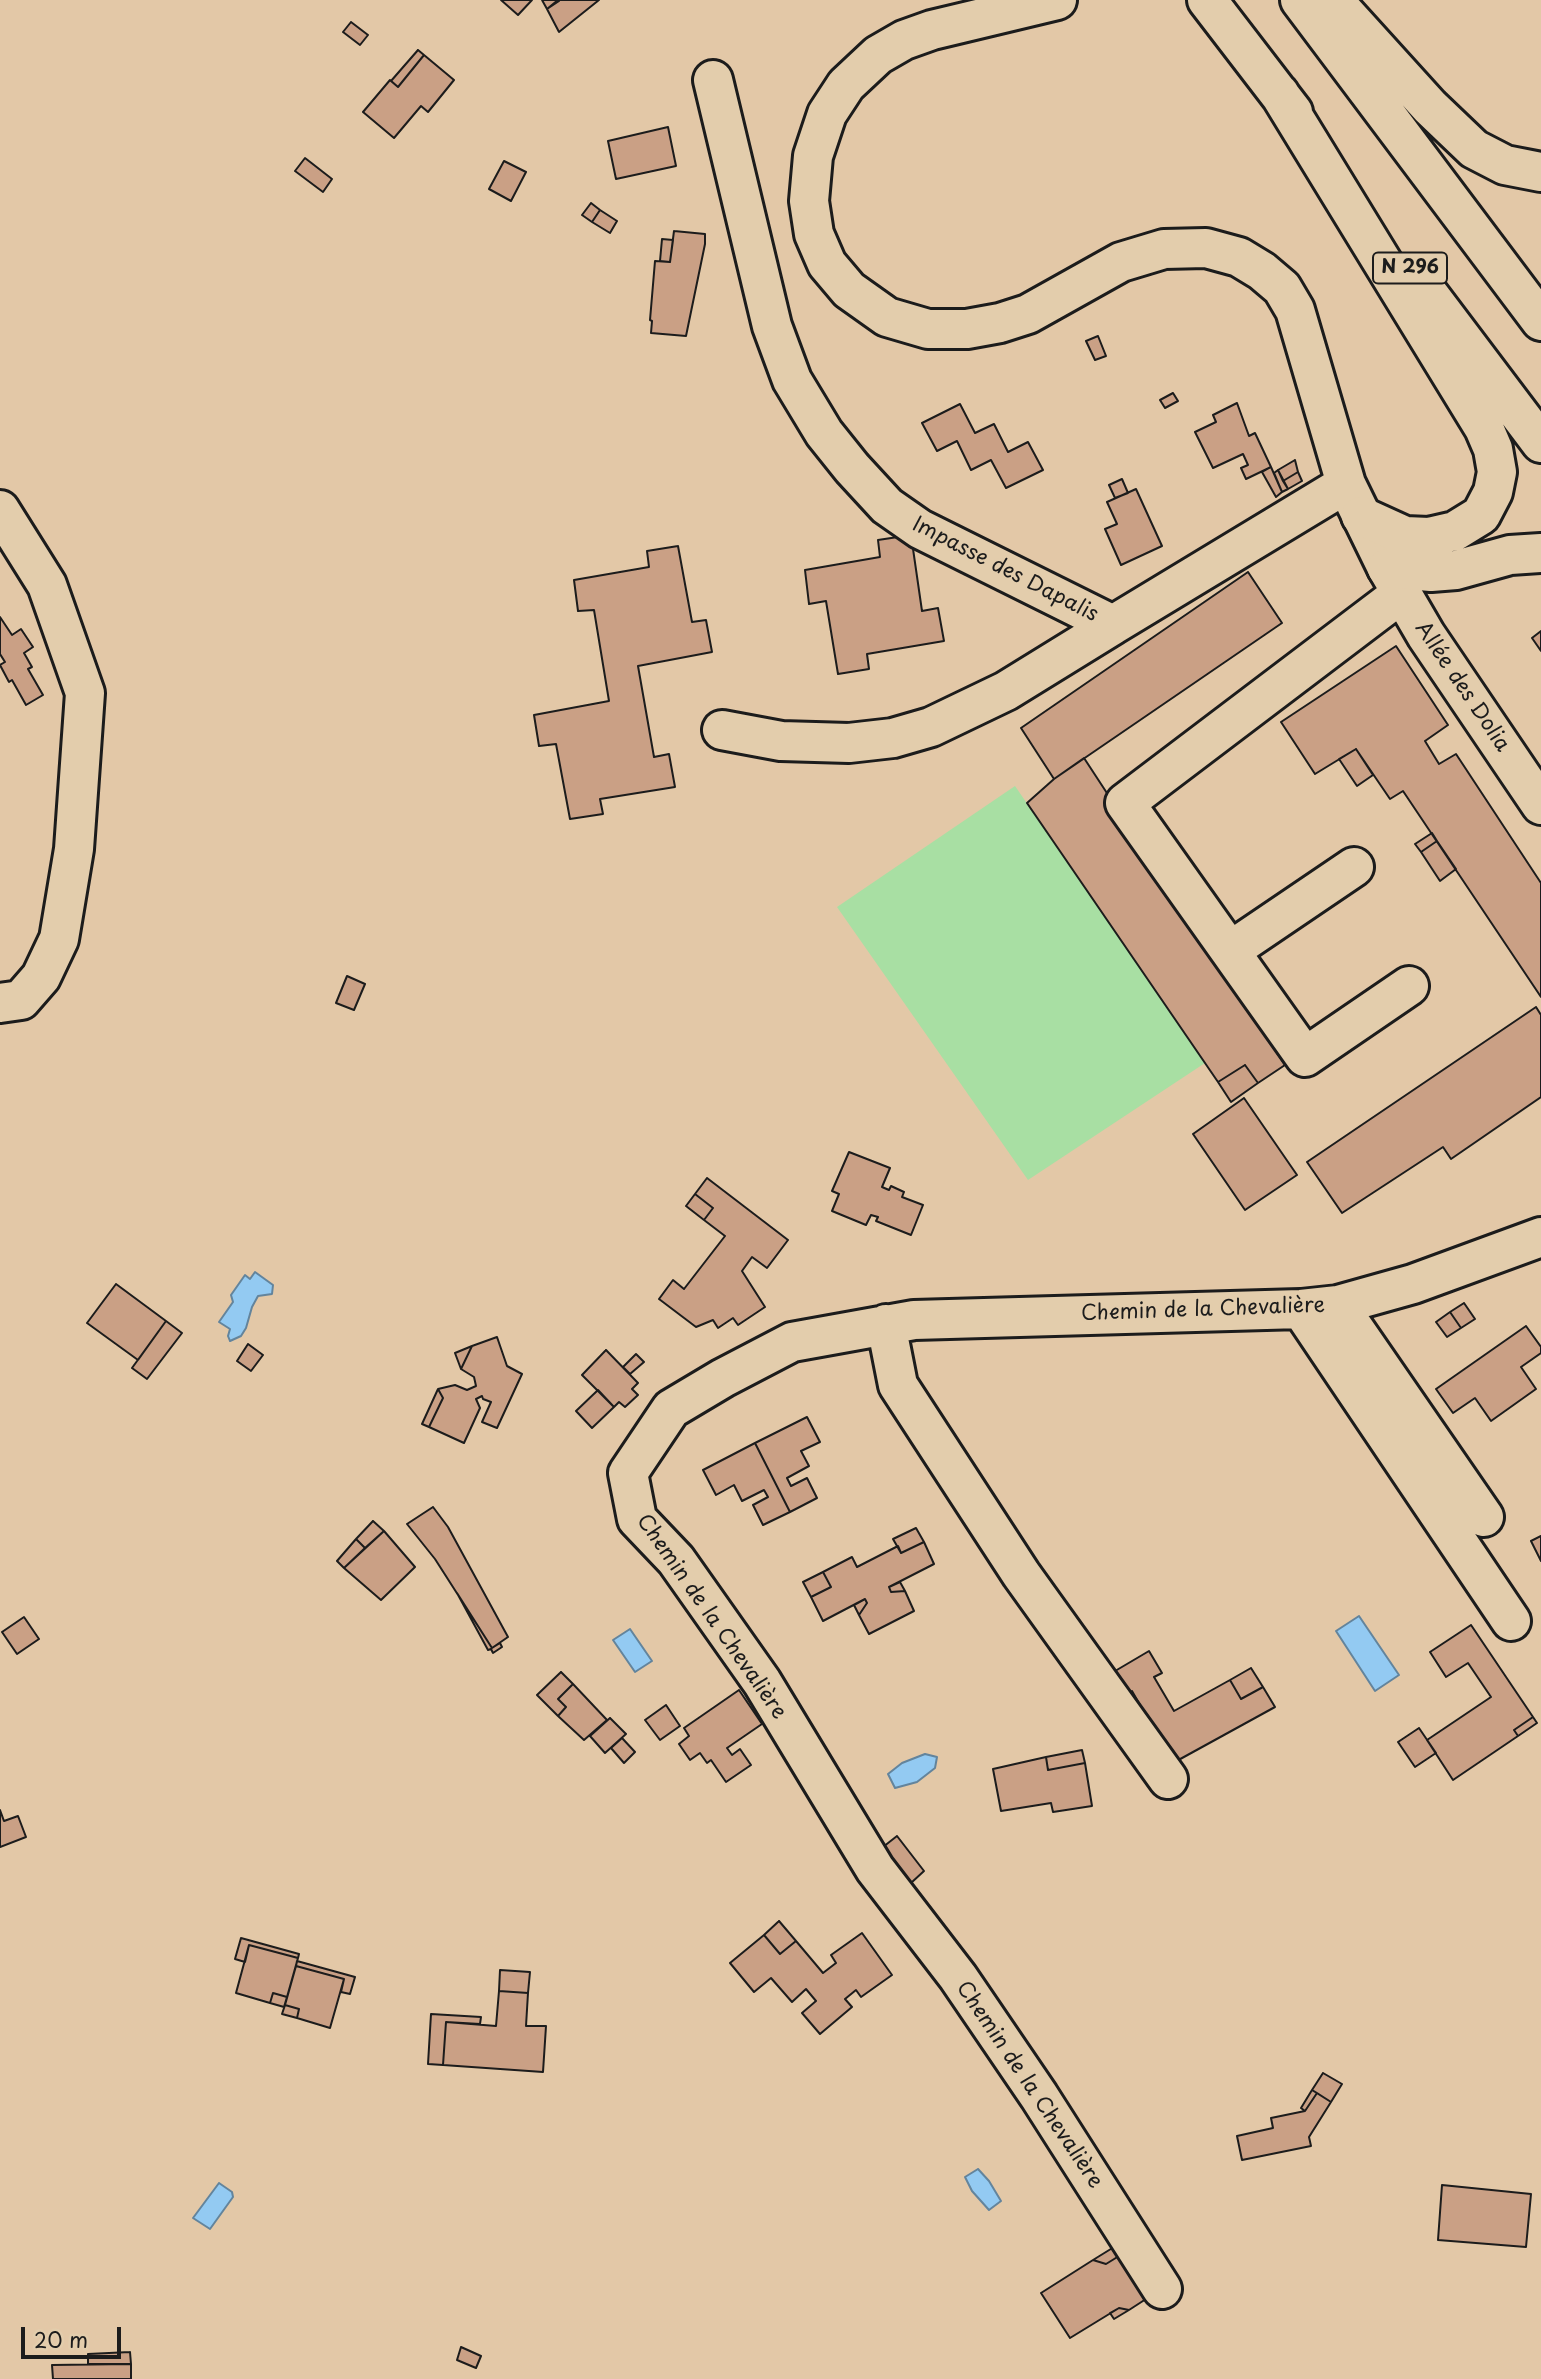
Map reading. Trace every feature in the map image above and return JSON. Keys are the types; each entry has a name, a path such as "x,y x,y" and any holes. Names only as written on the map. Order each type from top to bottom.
{"main road":[{"name":"Allée des Dolia","path":"1057,0 932,30 904,40 878,55 846,85 827,114 813,156 809,201 814,234 827,264 849,290 887,317 928,329 967,329 1028,314 1121,262 1164,248 1206,248 1240,257 1262,271 1282,288 1295,310 1353,500 1395,581 1426,635 1541,805"},
{"name":"N 296","path":"1207,0 1541,443"},
{"path":"1300,0 1541,321"},
{"path":"1333,0 1430,107 1474,149 1505,165 1541,173"},
{"name":"Impasse des Dapalis","path":"713,80 772,326 792,380 824,433 887,506 920,529 1114,625 1353,500"},
{"path":"1279,93 1484,428 1493,449 1497,472 1493,492 1481,514 1455,531 1429,537 1405,536 1353,500"},
{"path":"0,510 47,584 85,693 74,849 59,939 41,977 21,1000 0,1003"},
{"path":"1409,986 1305,1057 1125,803 1395,581 1431,572 1456,570 1510,555 1541,553"},
{"path":"722,730 781,741 849,743 893,738 931,727 1006,691 1114,625"},
{"path":"1230,951 1354,867"},
{"name":"Chemin de la Chevalière","path":"1162,2289 1039,2096 958,1977 875,1870 762,1682 676,1560 636,1519 628,1472 671,1409 792,1342 914,1320 1320,1307 1413,1284 1541,1237"},
{"path":"1320,1307 1484,1517"},
{"path":"1320,1307 1511,1621"},
{"path":"886,1324 898,1385 1021,1574 1168,1779"}],"green space":[{"path":"1015,786 1205,1063 1028,1180 837,907"}],"water":[{"path":"255,1272 273,1285 272,1294 258,1296 246,1328 241,1336 230,1341 230,1329 219,1322 233,1302 231,1295 245,1275 250,1279"},
{"path":"1359,1616 1399,1675 1375,1691 1336,1631"},
{"path":"630,1629 652,1661 635,1672 613,1640"},
{"path":"925,1754 937,1757 935,1768 917,1782 895,1788 888,1774 902,1763"},
{"path":"978,2169 1001,2201 989,2210 972,2191 965,2177"},
{"path":"219,2183 232,2192 233,2197 210,2229 193,2218"}],"building":[{"path":"501,0 532,0 518,15"},
{"path":"542,0 558,0 559,1 547,9"},
{"path":"558,0 599,0 559,32 547,9"},
{"path":"351,22 368,35 360,45 343,32"},
{"path":"418,50 424,55 398,87 391,81"},
{"path":"424,55 454,80 428,112 421,106 394,138 363,112 390,80 398,87"},
{"path":"668,127 676,166 616,179 608,141"},
{"path":"305,158 332,179 323,192 295,171"},
{"path":"504,161 526,172 511,201 489,189"},
{"path":"591,203 600,210 592,222 582,215"},
{"path":"600,210 617,221 610,233 592,222"},
{"path":"674,231 705,234 686,336 651,333 655,261 670,262"},
{"path":"662,239 673,240 670,262 660,261"},
{"path":"1098,336 1106,356 1095,360 1086,341"},
{"path":"1173,393 1178,401 1165,408 1160,400"},
{"path":"1237,403 1249,436 1255,433 1271,467 1246,479 1241,468 1248,465 1243,454 1213,468 1195,432 1216,422 1213,415"},
{"path":"960,404 975,433 994,424 1008,452 1028,442 1043,470 1006,488 991,460 971,470 957,441 937,451 922,423"},
{"path":"1295,460 1298,472 1283,481 1278,470"},
{"path":"1271,467 1282,492 1276,497 1262,472"},
{"path":"1278,470 1288,489 1282,492 1274,473"},
{"path":"1298,472 1302,481 1288,489 1283,481"},
{"path":"1122,479 1128,493 1115,498 1109,485"},
{"path":"1136,489 1162,546 1121,565 1105,529 1117,524 1107,502"},
{"path":"911,535 922,611 938,608 944,641 867,654 869,669 838,674 826,601 809,604 805,570 880,557 878,540"},
{"path":"678,546 692,622 706,620 712,652 638,666 654,757 669,754 675,787 600,799 603,814 570,819 556,744 539,746 534,715 609,701 594,610 578,611 574,580 649,567 647,551"},
{"path":"1248,572 1282,623 1054,779 1021,728"},
{"path":"0,617 12,635 21,629 33,647 24,653 32,667 28,669 43,695 26,705 0,665 5,662 0,654"},
{"path":"1541,631 1541,651 1532,638"},
{"path":"1396,646 1448,725 1425,741 1439,764 1456,754 1541,883 1541,997 1403,791 1390,799 1356,749 1315,774 1281,722"},
{"path":"1356,749 1373,775 1357,786 1339,759"},
{"path":"1084,758 1285,1065 1258,1083 1245,1065 1218,1082 1027,803 1054,779"},
{"path":"1432,833 1437,841 1421,852 1415,844"},
{"path":"1437,841 1456,869 1440,881 1421,852"},
{"path":"347,976 365,984 354,1010 336,1003"},
{"path":"1536,1007 1541,1015 1541,1097 1451,1159 1443,1147 1342,1213 1307,1162"},
{"path":"1245,1065 1258,1083 1231,1102 1218,1082"},
{"path":"1244,1098 1297,1175 1245,1210 1193,1134"},
{"path":"849,1152 890,1168 882,1187 889,1190 891,1186 904,1192 902,1197 923,1205 911,1235 876,1221 878,1217 871,1215 866,1225 832,1211 839,1194 832,1191"},
{"path":"707,1178 788,1240 767,1268 752,1257 742,1271 765,1307 738,1325 733,1318 718,1328 713,1320 696,1327 659,1299 673,1280 684,1289 725,1236 704,1220 713,1208 695,1194"},
{"path":"695,1194 713,1208 704,1220 686,1206"},
{"path":"116,1284 166,1321 138,1360 87,1323"},
{"path":"1464,1303 1475,1319 1461,1328 1450,1312"},
{"path":"1450,1312 1461,1328 1447,1337 1436,1322"},
{"path":"166,1321 182,1333 147,1379 132,1368"},
{"path":"1526,1326 1541,1347 1541,1353 1521,1367 1536,1389 1491,1421 1475,1398 1453,1413 1436,1389"},
{"path":"497,1337 507,1366 522,1374 497,1428 482,1422 491,1402 482,1396 476,1399 480,1408 464,1443 429,1427 443,1398 438,1389 455,1385 467,1390 476,1386 474,1377 461,1369 472,1346"},
{"path":"248,1344 263,1355 251,1371 237,1361"},
{"path":"472,1346 461,1369 455,1353"},
{"path":"606,1350 638,1383 632,1389 638,1395 625,1407 619,1402 614,1407 582,1375"},
{"path":"636,1354 644,1362 630,1374 623,1367"},
{"path":"438,1389 443,1398 429,1427 422,1424"},
{"path":"598,1390 614,1407 592,1428 576,1411"},
{"path":"807,1417 820,1442 801,1451 809,1466 787,1478 791,1486 807,1478 817,1498 790,1512 755,1443"},
{"path":"755,1443 790,1512 763,1525 753,1505 768,1497 764,1490 742,1501 734,1485 716,1495 703,1470"},
{"path":"433,1507 448,1527 508,1637 492,1648 435,1559 407,1524"},
{"path":"373,1521 384,1531 365,1548 356,1539"},
{"path":"916,1528 924,1542 901,1553 893,1539"},
{"path":"384,1531 415,1567 381,1600 344,1568"},
{"path":"1541,1536 1541,1561 1531,1541"},
{"path":"356,1539 365,1548 344,1568 337,1561"},
{"path":"924,1542 934,1564 889,1587 891,1592 905,1591 914,1611 869,1634 859,1615 867,1603 865,1599 823,1621 811,1597 831,1587 823,1572 852,1557 857,1567 898,1546 901,1553"},
{"path":"823,1572 831,1587 811,1597 803,1582"},
{"path":"900,1582 905,1591 891,1592 889,1587"},
{"path":"457,1593 492,1648 500,1643 502,1647 493,1653 491,1649 488,1650"},
{"path":"865,1599 867,1603 859,1615 854,1605"},
{"path":"24,1617 39,1639 17,1654 2,1632"},
{"path":"1471,1625 1533,1717 1514,1730 1518,1736 1453,1780 1427,1740 1491,1697 1468,1663 1446,1677 1430,1652"},
{"path":"1149,1651 1162,1673 1154,1677 1174,1711 1230,1680 1241,1699 1263,1687 1275,1707 1173,1763 1132,1691 1123,1696 1110,1674"},
{"path":"1251,1668 1263,1687 1241,1699 1230,1680"},
{"path":"561,1672 573,1684 558,1699 566,1707 558,1716 537,1695"},
{"path":"573,1684 607,1720 584,1740 558,1716 566,1707 558,1699"},
{"path":"739,1690 762,1724 727,1748 732,1755 740,1749 751,1765 726,1782 711,1760 707,1763 700,1753 690,1760 679,1744 689,1736 684,1728"},
{"path":"666,1705 680,1726 660,1740 645,1720"},
{"path":"1533,1717 1537,1723 1518,1736 1514,1730"},
{"path":"610,1718 626,1734 605,1753 590,1736"},
{"path":"1419,1728 1436,1753 1415,1767 1398,1742"},
{"path":"622,1738 635,1752 624,1763 611,1748"},
{"path":"1082,1750 1085,1763 1048,1770 1046,1757"},
{"path":"1046,1757 1048,1770 1085,1763 1092,1806 1053,1812 1051,1803 1001,1811 993,1769"},
{"path":"0,1810 4,1821 18,1816 26,1837 0,1847"},
{"path":"897,1836 924,1871 911,1883 883,1847"},
{"path":"779,1921 796,1941 780,1954 764,1935"},
{"path":"862,1933 892,1975 861,1997 856,1990 845,1999 852,2007 820,2034 802,2013 816,2001 806,1989 792,2002 771,1978 754,1992 730,1963 764,1935 780,1954 796,1941 823,1973 836,1963 831,1955"},
{"path":"241,1938 299,1954 298,1958 249,1945 245,1962 235,1959"},
{"path":"249,1945 298,1958 287,1997 273,1993 270,2003 236,1993"},
{"path":"297,1961 355,1977 350,1994 341,1992 344,1979 296,1966"},
{"path":"296,1966 344,1979 330,2028 297,2018 299,2009 285,2005"},
{"path":"500,1970 530,1972 528,1993 499,1991"},
{"path":"499,1991 528,1993 526,2026 546,2026 543,2072 443,2065 446,2022 496,2026"},
{"path":"273,1993 287,1997 284,2007 270,2003"},
{"path":"285,2005 299,2009 297,2018 282,2014"},
{"path":"431,2014 481,2017 480,2024 446,2022 443,2065 428,2064"},
{"path":"1323,2073 1342,2084 1331,2102 1312,2090"},
{"path":"1312,2090 1317,2093 1305,2111 1301,2108"},
{"path":"1317,2093 1331,2102 1309,2137 1311,2146 1242,2160 1237,2136 1273,2128 1271,2118 1305,2111"},
{"path":"1442,2185 1531,2194 1526,2247 1438,2240"},
{"path":"1114,2247 1119,2256 1106,2264 1093,2260"},
{"path":"1119,2256 1146,2299 1129,2310 1119,2308 1070,2338 1041,2293 1093,2260 1106,2264"},
{"path":"1119,2308 1129,2310 1114,2319 1110,2313"},
{"path":"461,2347 481,2356 476,2368 457,2360"},
{"path":"130,2352 131,2364 88,2364 88,2354"},
{"path":"131,2364 131,2379 53,2379 52,2365"}]}
